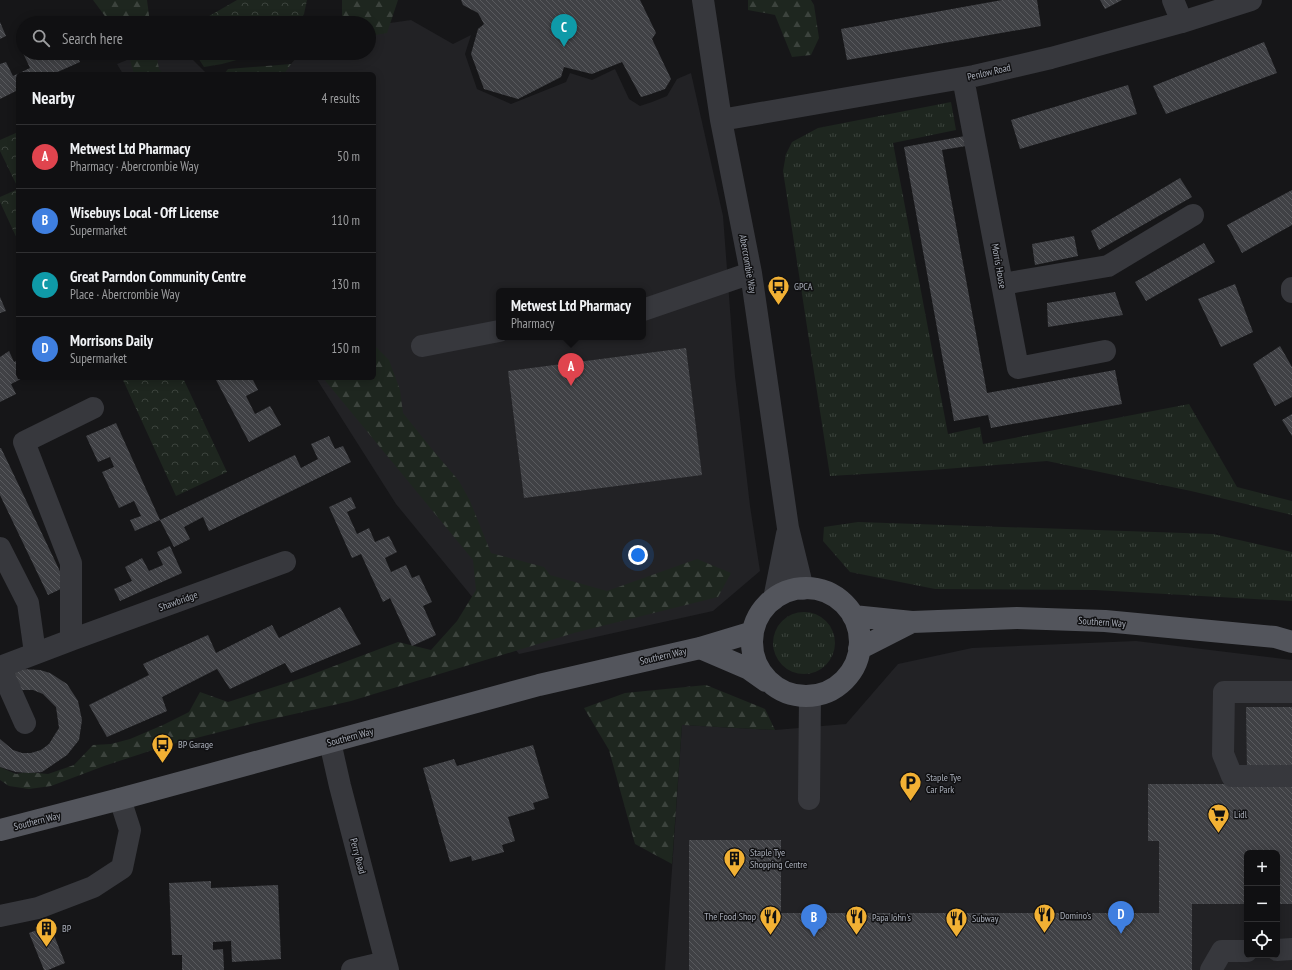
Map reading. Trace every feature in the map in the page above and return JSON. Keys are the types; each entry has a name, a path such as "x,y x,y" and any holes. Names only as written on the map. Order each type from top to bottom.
{"main road":[{"path":"804,588 818,590 832,595 844,604 853,616 859,632 860,649 854,666 844,681 828,691 810,696 798,696 785,692 774,686 763,675 755,662 752,647 753,632 757,619 774,599 788,592 804,588"},
{"name":"Southern Way","path":"853,616 912,622 1016,618 1105,621 1275,637 1292,642"},
{"name":"Southern Way","path":"860,649 912,622"},
{"name":"Southern Way","path":"0,830 539,686 700,648 753,632"},
{"name":"Southern Way","path":"700,648 749,670 774,686"}],"street":[{"name":"Abercrombie Way","path":"703,0 721,120 751,273 788,528 804,588"},
{"path":"1173,0 1182,22"},
{"name":"Penlow Road","path":"721,120 963,78 1051,58 1182,22 1251,0"},
{"name":"Morris House","path":"963,78 1018,368 1105,351"},
{"path":"1002,284 1108,266 1193,215"},
{"path":"646,309 751,273"},
{"path":"422,346 496,331"},
{"path":"71,640 71,563 24,442 93,408"},
{"name":"Abercrombie Way","path":"774,599 788,528"},
{"path":"0,548 28,603 35,653"},
{"name":"Shawbridge","path":"0,667 285,562"},
{"path":"0,667 25,723"},
{"path":"1292,692 1224,692 1223,754 1232,776 1292,776"},
{"path":"809,799 810,696"},
{"name":"Perry Road","path":"330,742 387,966"},
{"path":"0,916 38,908 93,887 122,868 130,830 120,799"},
{"path":"1280,950 1292,949"},
{"path":"1211,970 1222,951 1244,950"},
{"path":"352,970 387,966"}],"shaded area":[{"path":"411,20 453,44 471,35 465,54 477,89 511,104 566,82 570,73 592,80 615,69 629,99 640,106 667,96 677,79 691,73 723,216 735,376 750,506 760,571 713,611 519,654 396,504 317,380 376,380 376,72 252,72 291,64 294,60 376,60 376,25"},
{"path":"127,60 193,60 205,72 122,72 117,64"},
{"path":"1136,641 1292,660 1292,970 665,970 682,725 775,730 846,724 898,664 972,648"}],"green space":[{"path":"93,0 147,0 149,16 105,16"},
{"path":"237,0 307,0 303,16 209,16"},
{"path":"342,0 398,0 387,33 376,35 376,16 342,16"},
{"path":"748,0 811,0 814,5 819,38 811,55 792,57 775,15 748,10"},
{"path":"130,60 157,60 159,69 162,72 133,72"},
{"path":"200,60 237,60 222,64 204,67"},
{"path":"291,64 285,72 226,72 228,69"},
{"path":"951,102 956,130 893,143 948,434 980,427 983,444 1189,404 1237,487 1292,501 1292,515 1191,491 1047,461 830,476 783,171 786,154 792,142 818,128"},
{"path":"16,133 16,184 0,151 0,140"},
{"path":"16,190 16,237 0,202 0,197"},
{"path":"376,347 389,360 400,390 403,413 459,481 470,501 491,553 544,567 550,575 607,591 697,559 731,573 718,597 574,633 351,701 165,746 104,766 51,786 29,789 9,786 0,780 0,767 16,774 27,772 48,774 74,765 93,745 111,744 130,739 189,712 200,692 228,702 305,677 398,642 431,650 457,621 476,590 473,560 325,380 376,380"},
{"path":"123,380 184,380 227,472 176,496"},
{"path":"858,522 1213,534 1292,552 1292,601 1095,590 935,589 850,572 823,541 824,527"},
{"path":"804,612 816,615 826,621 832,631 835,643 832,655 826,665 816,671 804,674 792,671 782,665 776,655 773,643 776,631 782,621 792,615"},
{"path":"706,685 765,709 775,730 682,725 672,864 635,844 609,750 584,708 625,693"}],"building":[{"path":"461,0 640,0 656,33 652,39 671,79 665,89 641,97 622,62 592,74 564,67 561,77 518,99 484,89 471,54 478,29 484,24 478,13 463,5"},
{"path":"1002,0 1037,0 1041,26 847,60 841,29"},
{"path":"1100,0 1122,0 1105,9"},
{"path":"0,22 6,36 0,39"},
{"path":"1264,42 1277,73 1166,114 1153,86"},
{"path":"26,60 79,60 80,62 58,72 22,72 30,68"},
{"path":"6,62 13,76 16,75 16,91 0,99 0,64"},
{"path":"1128,85 1137,114 1020,149 1011,120"},
{"path":"965,136 966,146 942,150 987,393 1115,370 1122,404 991,428 988,415 954,421 904,147"},
{"path":"1180,178 1192,197 1099,250 1091,231"},
{"path":"1292,190 1292,225 1242,253 1227,225"},
{"path":"1074,236 1078,256 1035,265 1032,244"},
{"path":"1204,243 1215,262 1146,301 1135,282"},
{"path":"1235,284 1253,332 1221,347 1198,299"},
{"path":"1115,292 1123,315 1048,327 1047,303"},
{"path":"0,297 6,311 0,313"},
{"path":"1280,346 1292,367 1292,397 1275,406 1253,364"},
{"path":"686,348 702,475 524,498 508,371"},
{"path":"9,351 14,362 16,361 16,380 19,380 11,384 16,394 0,402 0,357"},
{"path":"216,380 253,380 258,390 246,396 255,414 270,406 281,425 249,442"},
{"path":"1292,414 1292,436 1282,420"},
{"path":"116,423 160,520 135,531 130,520 141,516 134,501 119,508 102,472 114,467 110,457 98,462 86,436"},
{"path":"329,436 335,449 343,446 351,462 209,531 203,517 184,527 190,539 174,547 160,520 295,455 301,468 318,459 311,444"},
{"path":"0,448 67,586 48,595 0,495"},
{"path":"351,497 356,508 347,512 357,534 369,528 375,542 389,536 397,552 385,558 391,572 406,565 412,578 419,575 432,602 423,606 436,635 412,646 390,598 383,602 361,554 352,558 329,507"},
{"path":"170,546 182,573 120,601 114,589 132,581 125,567 142,558 149,571 163,565 157,552"},
{"path":"340,607 361,644 291,673 285,663 230,689 217,669 162,697 167,711 107,737 89,705 149,675 143,664 208,635 216,653 272,625 279,638"},
{"path":"14,670 40,670 50,673 67,684 78,701 82,720 79,740 67,755 42,772 16,772 0,767 0,739 13,750 22,753 31,753 41,750 49,744 59,728 56,707 43,694 33,690 17,690"},
{"path":"1246,707 1292,707 1292,770 1247,770"},
{"path":"533,745 549,798 533,803 535,809 508,817 515,841 502,845 504,852 472,861 471,856 450,862 423,768 454,759 457,766"},
{"name":"Staple Tye Shopping Centre","path":"1148,784 1292,784 1292,904 1280,904 1280,850 1244,850 1244,904 1192,904 1192,970 689,970 689,840 781,840 781,913 1159,913 1159,841 1148,841"},
{"path":"211,881 211,888 278,885 281,959 232,962 231,941 213,942 213,950 223,949 224,970 182,970 182,955 172,955 169,883"},
{"name":"BP","path":"50,925 65,963 48,970 44,970 29,933"}],"place":[{"name":"Great Parndon Community Centre","path":"564,47"},
{"name":"GPCA","path":"779,306"},
{"name":"Metwest Ltd Pharmacy","path":"571,386"},
{"name":"BP Garage","path":"163,764"},
{"name":"Staple Tye Car Park","path":"911,802"},
{"name":"Lidl","path":"1219,834"},
{"name":"Staple Tye Shopping Centre","path":"735,878"},
{"name":"Domino's","path":"1044,934"},
{"name":"Morrisons Daily","path":"1121,934"},
{"name":"The Food Shop","path":"771,936"},
{"name":"Papa John's","path":"856,936"},
{"name":"Wisebuys Local - Off License","path":"814,937"},
{"name":"Subway","path":"956,938"},
{"name":"BP","path":"47,948"}]}
